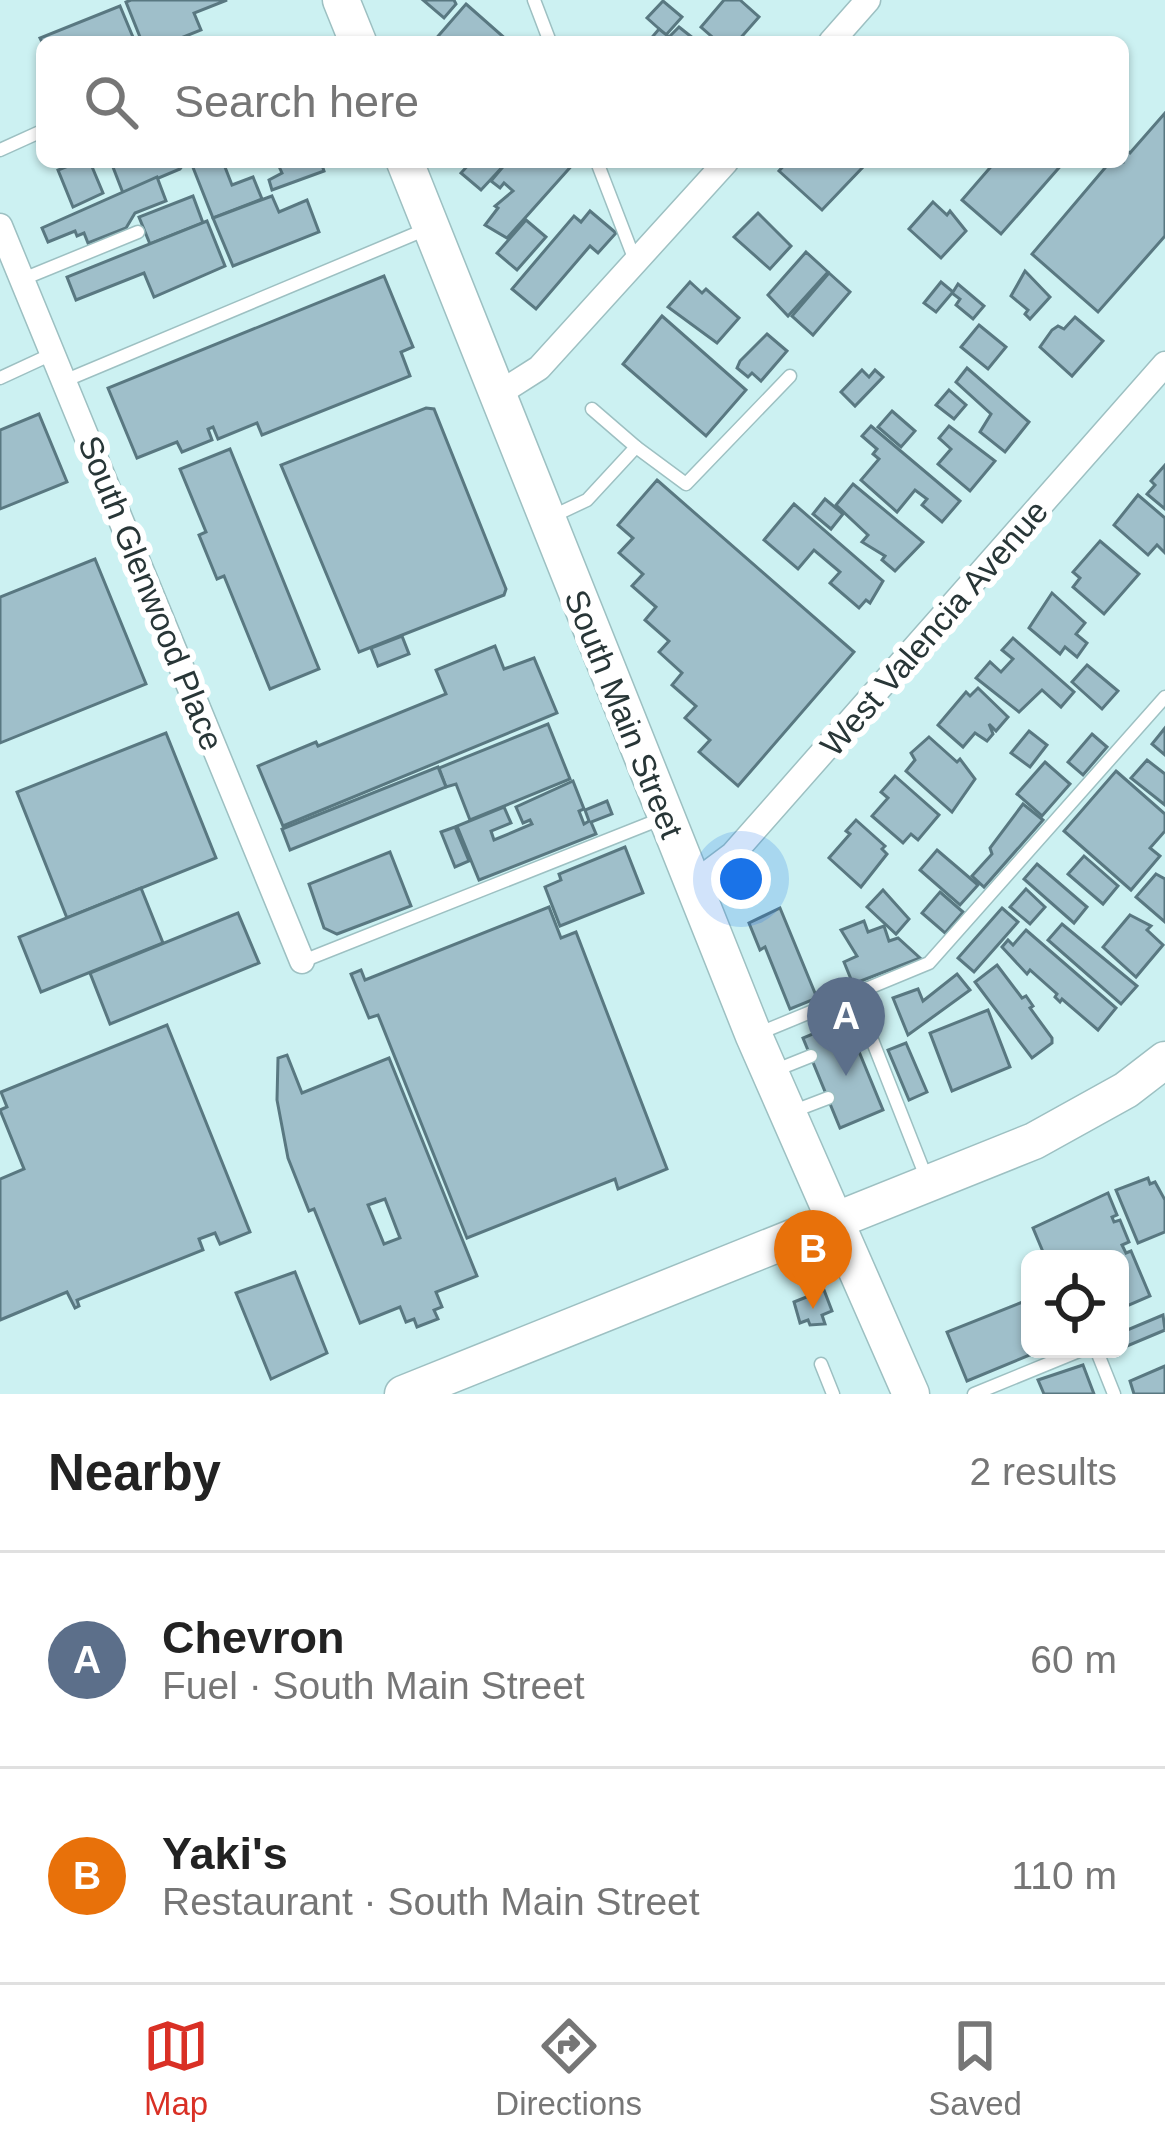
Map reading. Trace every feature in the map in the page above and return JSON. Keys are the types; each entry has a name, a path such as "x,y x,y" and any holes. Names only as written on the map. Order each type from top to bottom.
{"main road":[{"path":"341,0 356,36"},
{"name":"South Main Street","path":"406,168 754,1036 911,1394"},
{"path":"403,1394 1034,1141 1085,1115 1165,1060"}],"street":[{"path":"836,36 868,0"},
{"path":"495,395 528,379 721,168"},
{"name":"South Glenwood Place","path":"0,226 302,961"},
{"name":"West Valencia Avenue","path":"693,884 734,854 1165,364"}],"lane":[{"path":"534,0 548,36"},
{"path":"0,150 36,134"},
{"path":"599,168 637,264"},
{"path":"64,381 430,227"},
{"path":"22,280 138,232"},
{"path":"0,378 52,354"},
{"path":"592,409 686,484 790,376"},
{"path":"545,520 587,500 635,447"},
{"path":"754,1036 929,963 1165,698"},
{"path":"302,961 666,817"},
{"path":"854,994 928,1184"},
{"path":"854,1040 870,1034"},
{"path":"770,1072 811,1056"},
{"path":"872,1082 886,1076"},
{"path":"787,1114 828,1098"},
{"path":"974,1394 1062,1358"},
{"path":"1100,1358 1114,1394"},
{"path":"821,1364 833,1394"}],"building":[{"path":"227,0 194,13 201,30 186,36 140,36 126,2"},
{"path":"423,0 454,0 456,4 444,18"},
{"path":"724,0 740,0 759,17 742,36 711,36 701,27"},
{"path":"663,1 682,17 666,35 647,18"},
{"path":"466,4 502,36 438,36"},
{"path":"120,6 132,36 45,36"},
{"path":"679,27 690,36 670,36"},
{"path":"1165,113 1165,236 1098,312 1032,254 1105,168 1129,168 1130,153"},
{"path":"93,168 103,193 73,207 58,170"},
{"path":"113,168 181,168 180,169 123,193"},
{"path":"193,168 225,168 232,185 253,177 262,199 213,218"},
{"path":"280,168 324,171 272,190 269,180 282,173"},
{"path":"466,168 501,168 481,190 461,173"},
{"path":"502,168 570,168 507,238 485,225 495,206 513,191 491,181"},
{"path":"782,168 862,168 822,210 779,171"},
{"path":"990,168 1059,168 1001,234 962,200"},
{"path":"157,177 166,201 135,213 126,228 88,243 84,233 77,236 75,231 48,242 42,228"},
{"path":"193,196 203,223 150,244 139,217"},
{"path":"272,196 279,212 307,200 319,232 233,266 213,218"},
{"path":"933,202 947,215 950,211 966,231 941,258 909,229"},
{"path":"590,211 616,233 598,253 590,246 536,309 512,289 574,216 581,222"},
{"path":"758,213 791,246 770,269 734,237"},
{"path":"526,220 546,237 517,270 497,253"},
{"path":"207,221 225,266 154,297 144,273 76,300 67,277"},
{"path":"806,252 828,272 788,316 768,295"},
{"path":"1025,271 1050,297 1030,319 1025,314 1028,310 1011,296"},
{"path":"829,273 850,292 813,335 792,316"},
{"path":"384,276 413,347 401,352 410,376 262,435 257,423 218,439 213,427 208,429 212,440 182,452 177,442 137,458 108,388"},
{"path":"690,282 702,293 706,289 739,318 717,343 668,307"},
{"path":"941,282 953,292 958,284 984,306 973,319 956,305 960,299 952,293 936,312 924,303"},
{"path":"662,316 746,390 706,436 623,364"},
{"path":"1075,317 1103,341 1072,376 1040,347 1052,330 1064,329"},
{"path":"979,325 1006,347 988,369 961,347"},
{"path":"767,334 787,351 761,381 737,368"},
{"path":"967,368 1029,422 1005,452 980,432 991,414 956,382"},
{"path":"862,370 869,377 875,370 883,377 855,406 841,392"},
{"path":"949,390 966,405 954,419 936,405"},
{"path":"426,408 434,409 506,589 504,595 359,652 281,465"},
{"path":"892,411 915,431 901,447 878,427"},
{"path":"39,414 67,482 0,509 0,430"},
{"path":"871,426 960,501 942,522 922,505 927,499 915,490 897,512 861,480 879,459 873,454 877,449 862,436"},
{"path":"949,426 995,461 970,491 938,464 951,449 939,438"},
{"path":"230,449 319,669 270,689 224,576 217,579 199,535 206,532 180,469"},
{"path":"1165,465 1165,509 1147,494"},
{"path":"657,480 854,652 738,786 699,752 710,740 685,718 696,706 672,685 682,673 659,652 669,641 645,620 656,607 632,586 643,574 619,553 633,538 618,525"},
{"path":"853,484 923,542 895,571 882,560 885,556 862,542 868,535 836,505"},
{"path":"1138,495 1165,518 1165,553 1157,545 1148,555 1114,525"},
{"path":"825,499 843,514 831,529 813,514"},
{"path":"794,504 883,581 870,603 866,600 859,608 830,583 840,572 814,550 798,569 764,540"},
{"path":"1100,541 1139,574 1104,614 1073,587 1080,578 1073,572"},
{"path":"95,559 146,684 0,743 0,597"},
{"path":"1052,593 1085,623 1076,634 1087,643 1077,657 1065,647 1060,654 1029,628"},
{"path":"402,636 409,654 378,666 371,648"},
{"path":"1013,638 1074,692 1061,707 1042,690 1019,712 976,678 990,662 1001,672 1013,659 1002,650"},
{"path":"495,646 504,669 534,658 557,713 283,826 258,766 446,694 436,670"},
{"path":"1087,665 1118,691 1102,709 1072,682"},
{"path":"978,688 1008,717 996,731 989,724 993,734 987,741 975,733 963,747 938,725 966,692 970,696"},
{"path":"548,724 570,779 470,820 456,784 446,787 439,768"},
{"path":"1165,728 1165,755 1152,744"},
{"path":"1029,731 1047,745 1030,767 1011,753"},
{"path":"166,733 216,858 67,918 17,792"},
{"path":"1092,734 1107,747 1083,775 1068,762"},
{"path":"929,737 957,762 960,759 975,779 952,812 906,771 915,760 911,753"},
{"path":"1147,760 1165,774 1165,805 1131,778"},
{"path":"1045,762 1070,784 1042,816 1017,794"},
{"path":"438,767 446,787 290,850 282,829"},
{"path":"1116,771 1165,814 1165,831 1150,848 1160,856 1131,890 1064,831"},
{"path":"895,776 939,815 918,840 911,834 903,843 872,816 888,798 881,792"},
{"path":"573,781 584,809 579,811 584,824 589,821 585,810 607,801 612,814 591,822 596,834 479,880 457,826 504,807 511,823 491,831 494,840 532,824 530,820 523,823 516,807"},
{"path":"1023,804 1043,820 984,887 972,876 992,854 990,848"},
{"path":"856,820 885,846 882,849 887,854 861,887 829,858"},
{"path":"455,827 469,861 455,867 441,832"},
{"path":"625,847 643,893 560,926 545,887 561,880 559,874"},
{"path":"937,850 978,885 960,905 920,870"},
{"path":"390,852 411,906 337,934 324,928 309,884"},
{"path":"1084,856 1118,886 1103,904 1068,874"},
{"path":"1037,864 1087,907 1074,923 1024,879"},
{"path":"1156,874 1165,879 1165,922 1136,897"},
{"path":"141,888 163,943 41,992 19,937"},
{"path":"1026,889 1045,907 1030,924 1010,907"},
{"path":"883,890 909,919 896,934 867,907"},
{"path":"940,892 963,912 945,933 922,913"},
{"path":"549,907 561,938 576,932 667,1169 618,1189 615,1179 467,1238 378,1015 369,1018 351,974 361,970 365,980"},
{"path":"780,908 817,998 790,1009 765,947 760,950 749,923"},
{"path":"1002,908 1018,922 974,972 958,958"},
{"path":"238,913 259,963 110,1024 90,973"},
{"path":"1130,915 1151,926 1147,930 1163,945 1136,977 1103,947"},
{"path":"864,921 868,932 884,926 889,941 898,938 920,958 853,984 844,962 857,956 841,930"},
{"path":"1062,924 1137,986 1121,1004 1048,940"},
{"path":"1026,930 1116,1008 1098,1030 1062,999 1060,1002 1030,970 1027,974 1002,947 1008,940 1013,945"},
{"path":"997,965 1022,998 1026,996 1052,1038 1032,1058 975,982"},
{"path":"957,974 970,990 908,1035 893,998 918,989 923,1001"},
{"path":"988,1010 1010,1067 952,1091 930,1033"},
{"path":"846,1020 883,1110 840,1128 803,1038"},
{"path":"167,1025 250,1232 220,1244 215,1233 199,1239 203,1250 77,1300 75,1308 67,1292 0,1320 0,1179 24,1169 0,1110 7,1107 1,1092"},
{"path":"906,1043 927,1092 909,1100 888,1050"},
{"path":"287,1055 302,1093 389,1058 477,1276 436,1292 442,1307 434,1310 438,1319 417,1327 414,1319 406,1322 400,1307 360,1323 288,1158 277,1100 278,1058","holes":["385,1199 400,1238 384,1244 368,1205"]},
{"path":"1148,1178 1165,1200 1165,1232 1138,1243 1116,1190"},
{"path":"1108,1193 1117,1215 1112,1217 1114,1222 1120,1220 1129,1242 1122,1245 1124,1250 1042,1250 1033,1228"},
{"path":"1131,1251 1150,1296 1129,1305 1129,1252"},
{"path":"295,1272 327,1353 271,1379 236,1293"},
{"path":"824,1290 832,1311 822,1315 825,1324 800,1323 794,1302"},
{"path":"1021,1303 1022,1358 967,1381 947,1332"},
{"path":"1163,1315 1165,1330 1129,1345 1129,1329"},
{"path":"1083,1365 1094,1394 1044,1394 1038,1380"},
{"path":"1165,1366 1165,1394 1134,1394 1130,1381"}],"place":[{"name":"Chevron","path":"846,1076"},
{"name":"Yaki's","path":"813,1309"}]}
